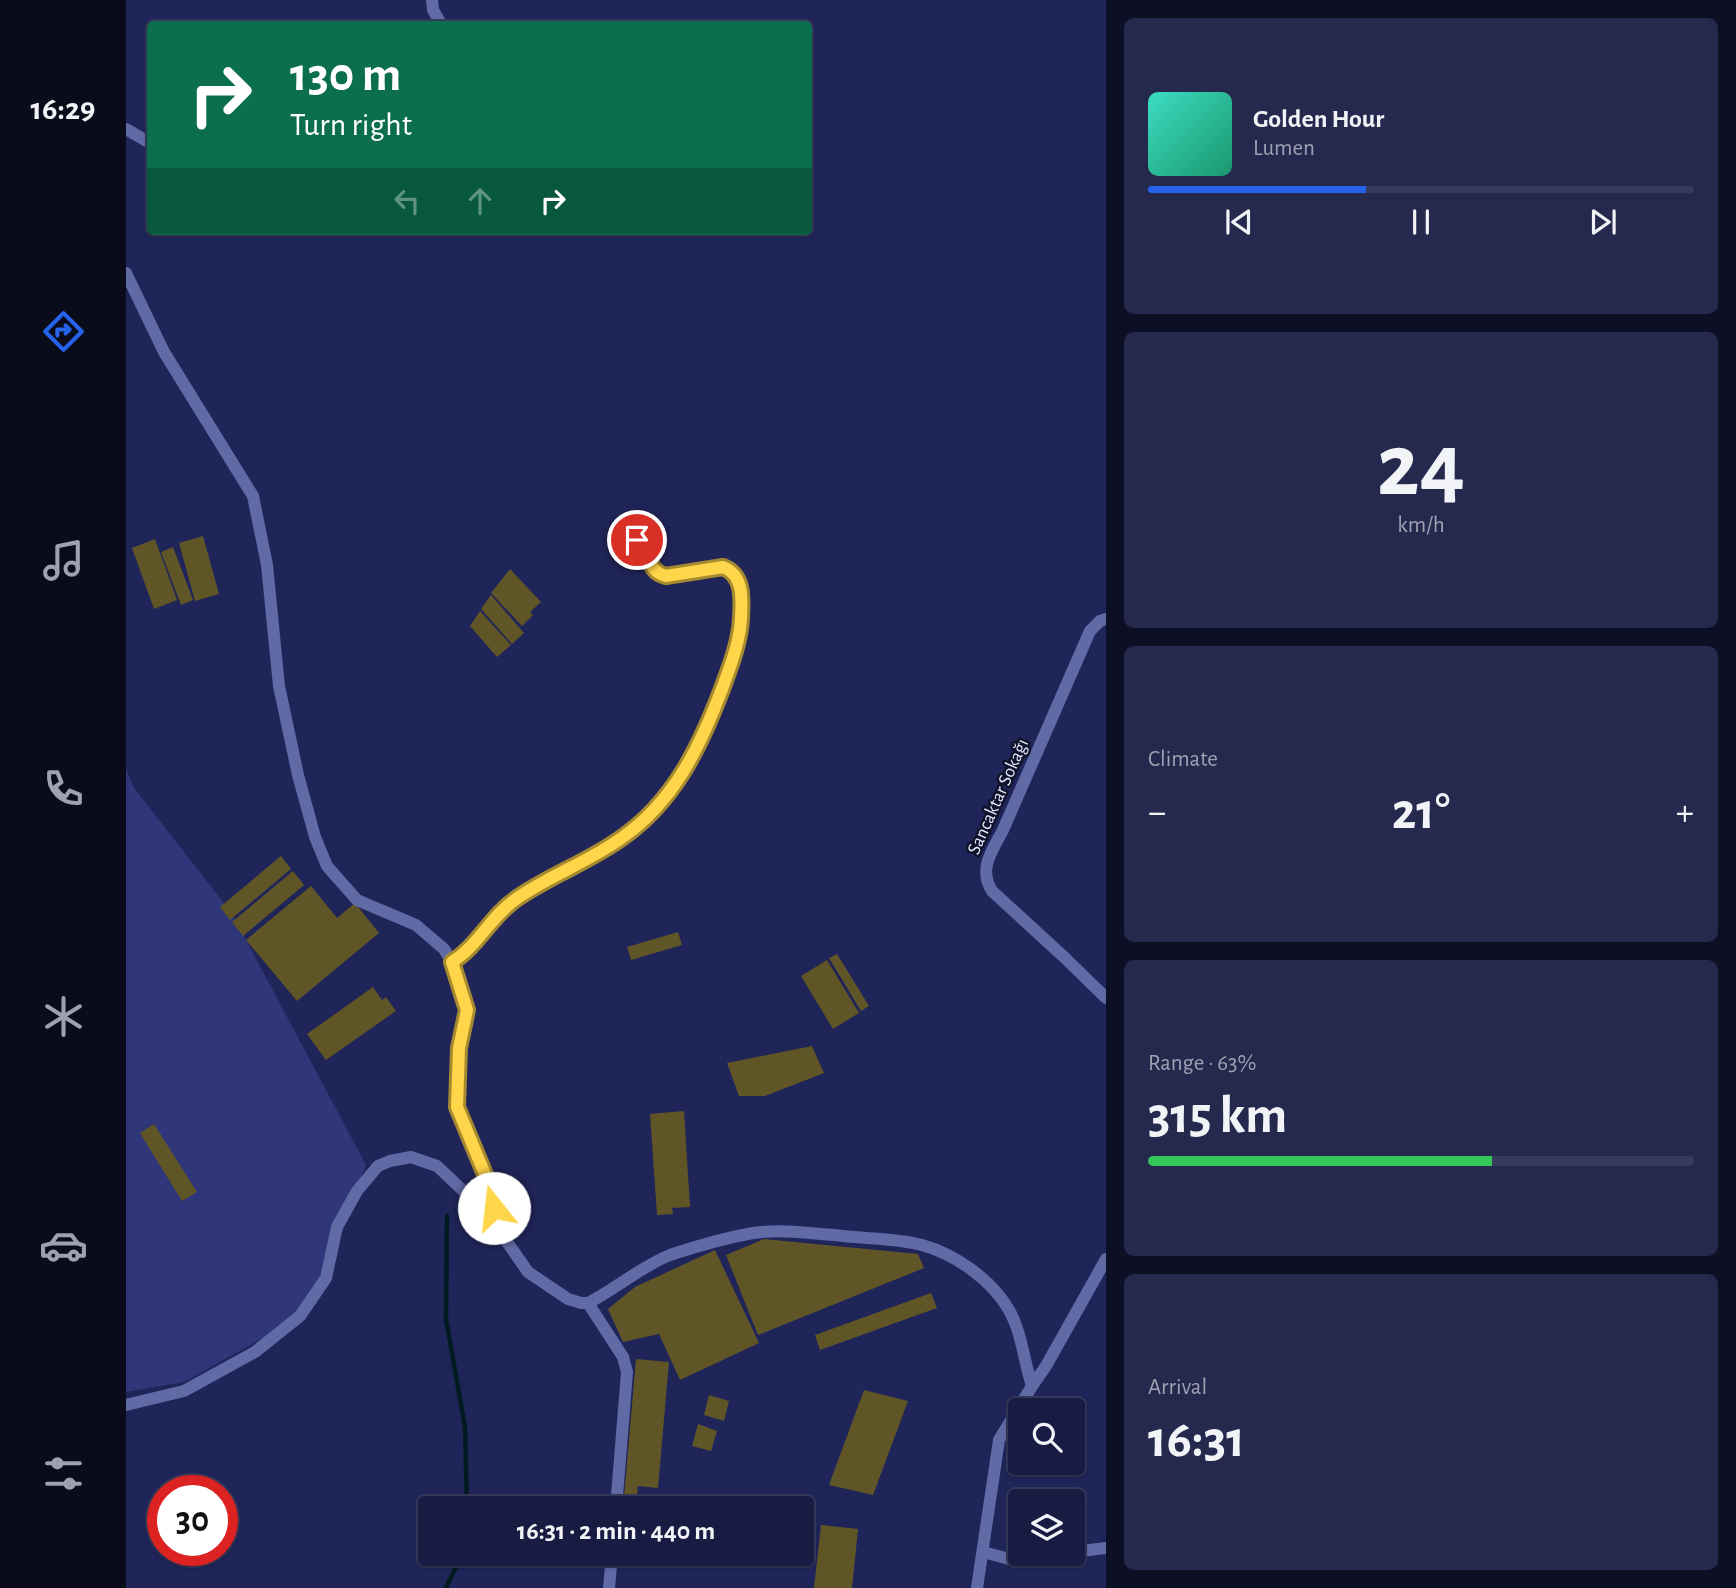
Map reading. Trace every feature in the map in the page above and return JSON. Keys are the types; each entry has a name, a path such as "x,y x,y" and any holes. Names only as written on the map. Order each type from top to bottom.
{"street":[{"path":"432,0 433,10 439,21"},
{"path":"126,129 147,141"},
{"path":"126,273 164,352 253,496 267,565 279,686 298,775 315,837 327,866 357,900 416,925 444,949 452,962 467,1010 459,1048 457,1107 489,1184 500,1232"},
{"path":"452,962 465,953 498,914 514,900 586,861 644,820 677,783 709,724 741,623 742,599 739,582 730,570 723,567 666,576 660,574 654,570 637,540"},
{"name":"Sancaktar Sokağı","path":"1106,619 1090,631 1003,830 990,853 986,876 992,891 1106,999"},
{"path":"126,1405 184,1391 255,1352 300,1316 326,1278 337,1227 357,1192 378,1166 411,1157 437,1166 474,1201 528,1272 568,1299 581,1303 588,1303 669,1256 753,1233 814,1233 912,1243 933,1249 984,1280 1001,1298 1017,1328 1032,1386"},
{"path":"977,1588 999,1440 1046,1366 1106,1259"},
{"path":"588,1303 623,1357 627,1372 617,1496"},
{"path":"1085,1551 1106,1548"},
{"path":"984,1552 1008,1559"},
{"path":"609,1588 611,1566"}],"shaded area":[{"path":"126,769 134,788 231,912 366,1165 304,1315 184,1382 126,1392"}],"building":[{"path":"203,536 219,594 195,601 179,543"},
{"path":"155,539 177,600 154,609 132,548"},
{"path":"173,547 193,600 181,605 161,552"},
{"path":"510,569 541,602 530,612 533,615 522,626 491,593"},
{"path":"491,595 524,633 512,644 481,609"},
{"path":"480,611 511,645 497,657 470,626"},
{"path":"281,856 291,869 230,920 220,907"},
{"path":"293,871 304,885 243,936 232,922"},
{"path":"311,886 337,918 355,903 379,933 297,1001 246,940"},
{"path":"678,932 682,945 631,960 627,947"},
{"path":"837,954 869,1006 861,1011 829,958"},
{"path":"827,960 859,1013 833,1029 801,976"},
{"path":"373,987 382,1000 386,997 396,1011 326,1060 307,1034"},
{"path":"812,1046 824,1073 765,1096 739,1096 727,1063"},
{"path":"684,1111 690,1207 672,1208 673,1214 657,1215 650,1114"},
{"path":"154,1124 197,1192 182,1201 140,1133"},
{"path":"764,1239 918,1254 924,1268 758,1335 726,1255"},
{"path":"715,1250 759,1343 680,1380 659,1334 623,1342 608,1309 635,1287"},
{"path":"931,1293 937,1308 820,1350 815,1335"},
{"path":"636,1359 669,1362 658,1488 638,1486 637,1496 624,1496"},
{"path":"864,1390 908,1401 873,1495 829,1485"},
{"path":"709,1395 729,1401 724,1421 704,1415"},
{"path":"698,1424 717,1431 711,1451 692,1446"},
{"path":"821,1525 858,1529 852,1588 814,1588"}],"waterway":[{"path":"447,1216 446,1319 465,1427 467,1496"},
{"path":"446,1588 456,1566"}],"route":[{"path":"494,1208 489,1184 457,1107 459,1048 467,1010 452,962 465,953 498,914 514,900 622,838 665,798 689,763 709,724 729,670 741,623 741,590 739,582 730,570 723,567 666,576 654,570 637,540"}]}
